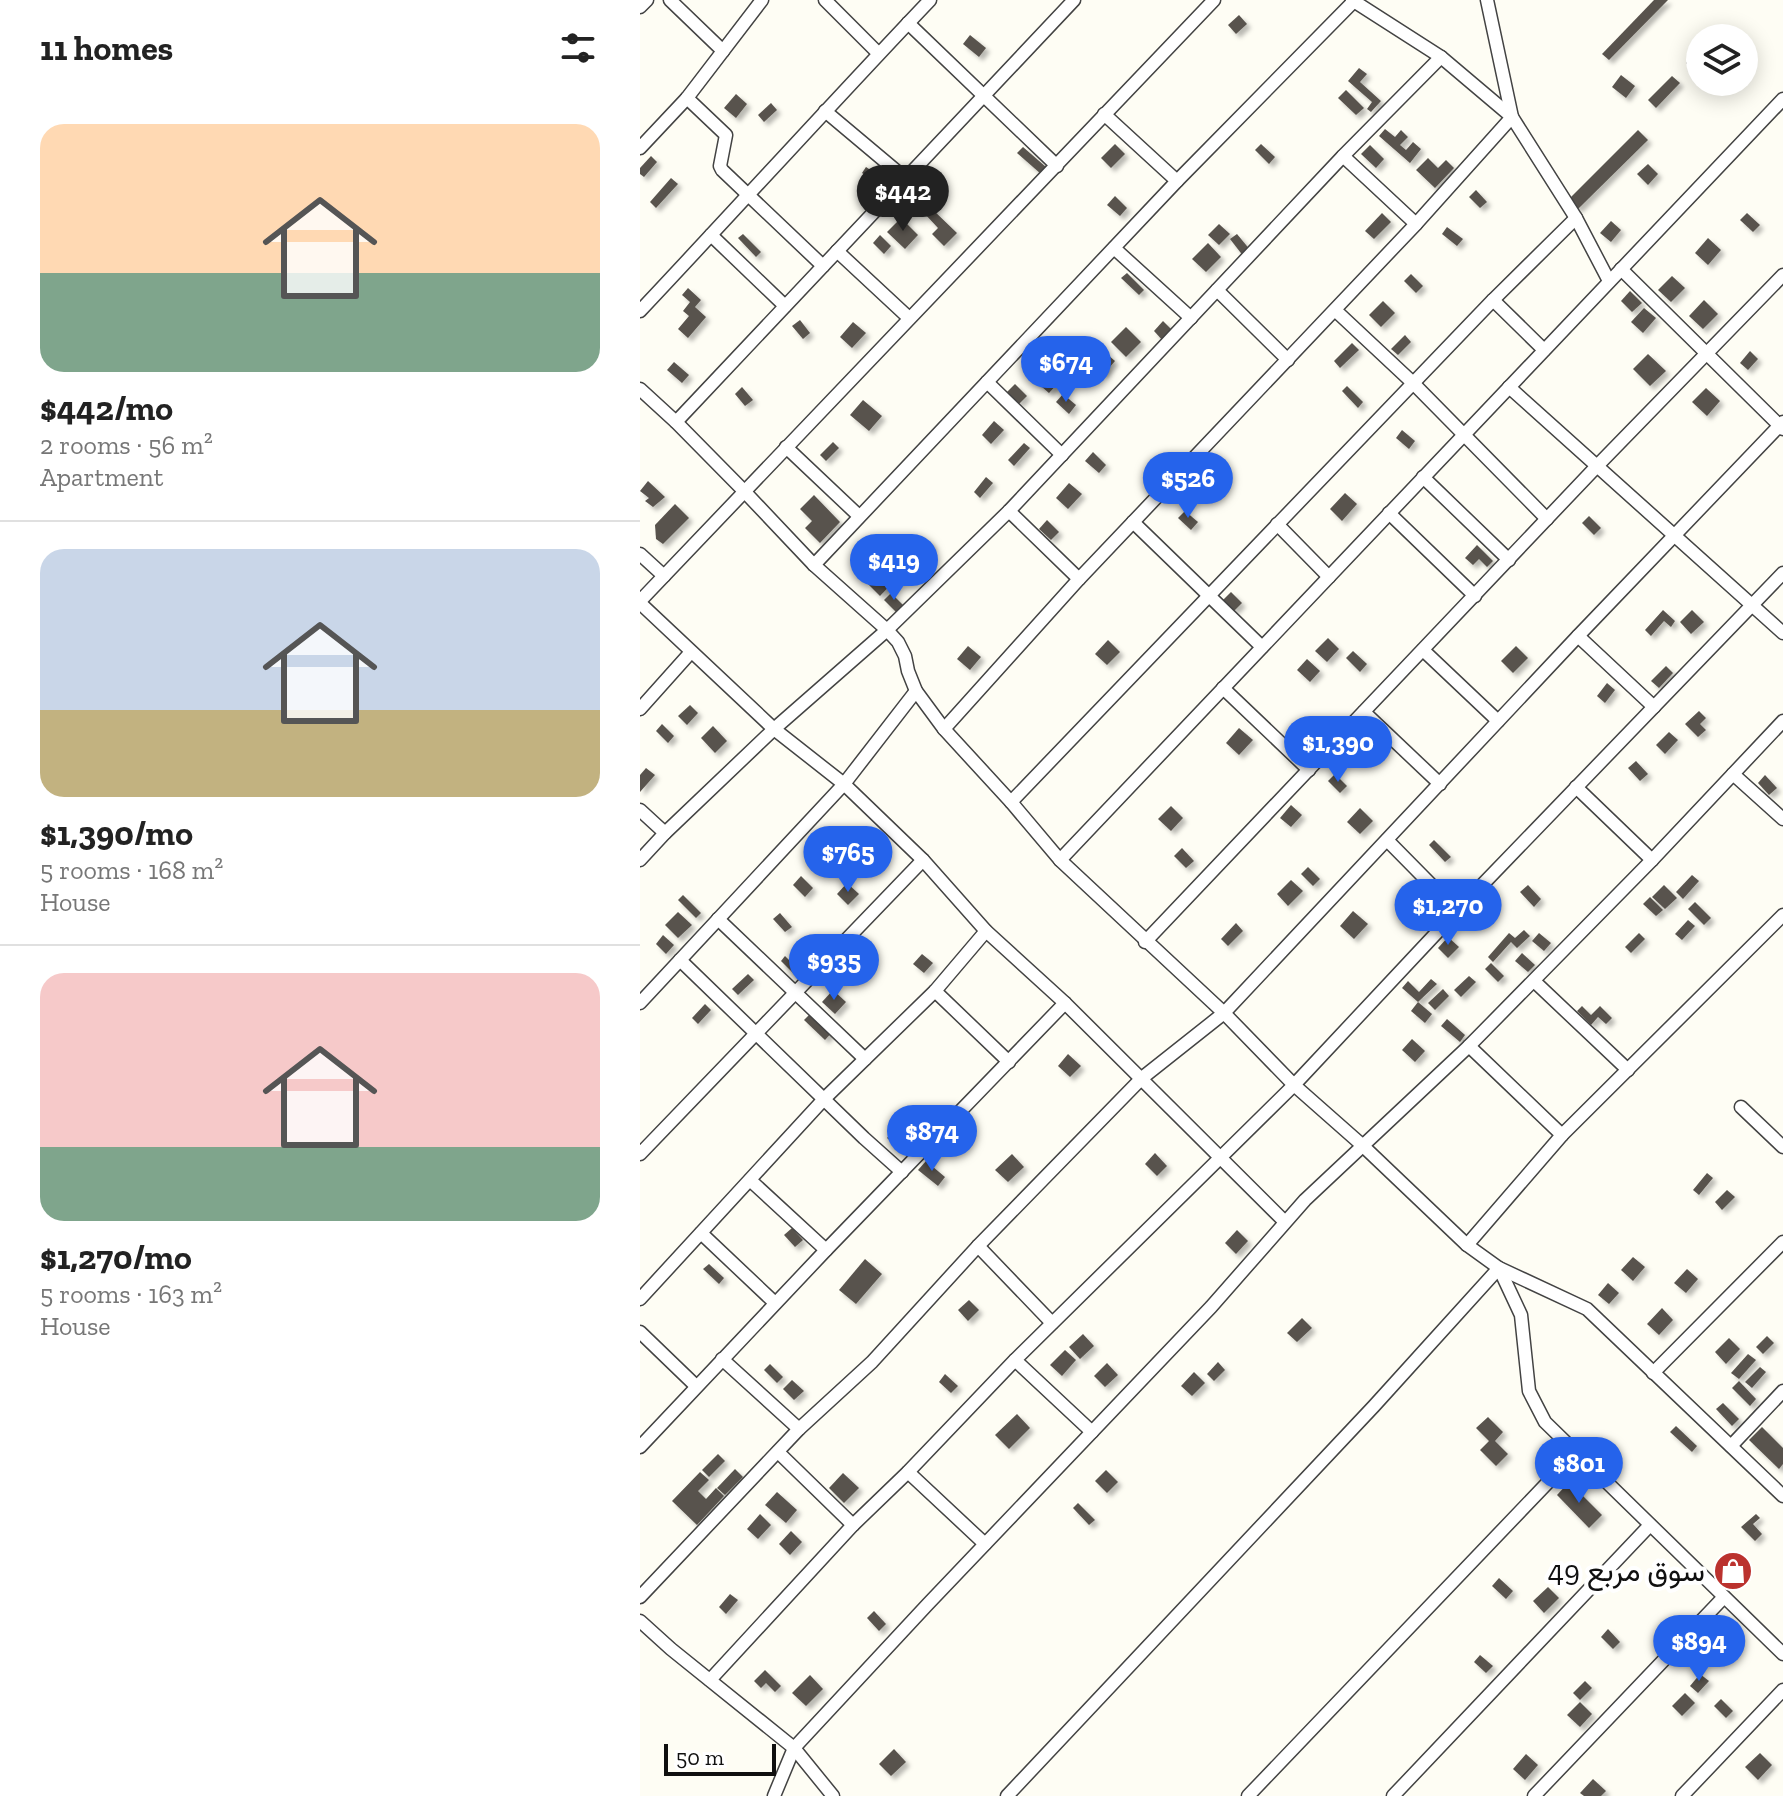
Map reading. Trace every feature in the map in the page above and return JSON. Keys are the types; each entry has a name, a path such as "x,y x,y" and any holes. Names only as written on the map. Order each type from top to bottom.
{"street":[{"path":"640,7 647,0"},
{"path":"670,0 723,51"},
{"path":"640,148 687,98 762,0"},
{"path":"825,0 878,53"},
{"path":"640,311 930,0"},
{"path":"676,422 1074,0"},
{"path":"1214,0 640,602 774,729 844,784 923,860 986,931 1065,1003 1285,1222"},
{"path":"1487,0 1512,117"},
{"path":"814,565 1177,181 1353,1 1441,57 1512,117 1576,218 1609,281"},
{"path":"908,23 1057,166"},
{"path":"640,860 774,729 887,630 1009,511 1343,156 1441,57"},
{"path":"687,98 724,132 726,139 720,166 823,266"},
{"path":"1060,860 1783,99"},
{"path":"825,111 906,179"},
{"path":"1104,114 1177,181"},
{"path":"944,729 1079,579 1416,224 1512,117"},
{"path":"1343,156 1416,224"},
{"path":"1011,802 1493,300 1576,218"},
{"path":"711,235 785,306"},
{"path":"1114,248 1191,318"},
{"path":"837,251 909,318"},
{"path":"640,1597 799,1429 872,1362 978,1246 1142,1078 1224,1013 1578,636 1782,425 1621,269"},
{"path":"1145,942 1783,275"},
{"path":"1217,290 1288,360"},
{"path":"1493,300 1544,350"},
{"path":"1335,310 1413,383 1547,519"},
{"path":"987,382 1062,455"},
{"path":"1509,387 1783,633"},
{"path":"640,389 676,422 814,565 898,642 916,691 944,729 1060,860 1224,1013 1294,1085 1467,1245 1499,1268 1587,1309 1783,1496"},
{"path":"786,447 859,516"},
{"path":"1423,477 1509,560"},
{"path":"1009,511 1079,579"},
{"path":"1389,513 1475,596"},
{"path":"1133,522 1262,647"},
{"path":"1277,524 1329,577"},
{"path":"640,554 664,576"},
{"path":"710,1680 853,1525 1052,1323 1294,1085 1783,573"},
{"path":"1578,636 1654,707"},
{"path":"1423,650 1498,721"},
{"path":"640,709 691,652"},
{"path":"1223,688 1309,770"},
{"path":"641,998 844,784 916,691"},
{"path":"1364,712 1440,784"},
{"path":"774,1796 794,1748 1211,1307 1285,1222 1534,981 1783,721"},
{"path":"1733,774 1783,819"},
{"path":"1576,787 1652,860"},
{"path":"640,810 665,833"},
{"path":"1387,840 1457,911"},
{"path":"640,1154 923,860"},
{"path":"1467,1245 1562,1135 1783,915"},
{"path":"718,919 865,1059"},
{"path":"640,1299 824,1099 935,991 986,931"},
{"path":"680,960 902,1172"},
{"path":"1534,981 1628,1070"},
{"path":"935,991 1009,1062"},
{"path":"640,1447 1065,1003"},
{"path":"1469,1046 1562,1135"},
{"path":"1741,1107 1783,1147"},
{"path":"750,1180 826,1250"},
{"path":"701,1233 775,1303"},
{"path":"1653,1373 1783,1242"},
{"path":"978,1246 1052,1323"},
{"path":"1499,1268 1521,1315 1529,1391 1545,1422 1783,1654"},
{"path":"1007,1796 1363,1418 1499,1268"},
{"path":"640,1332 696,1386"},
{"path":"722,1359 799,1429"},
{"path":"1015,1360 1092,1432"},
{"path":"1731,1446 1783,1391"},
{"path":"778,1452 853,1525"},
{"path":"1248,1796 1576,1453"},
{"path":"908,1472 985,1544"},
{"path":"1393,1796 1650,1525"},
{"path":"1534,1796 1724,1597"},
{"path":"640,1621 794,1748 833,1796"},
{"path":"1682,1796 1783,1690"}],"building":[{"path":"1654,0 1668,0 1609,60 1602,54"},
{"path":"1239,15 1247,24 1236,34 1228,25"},
{"path":"970,35 986,48 979,57 963,44"},
{"path":"1359,68 1367,74 1360,82 1381,101 1371,112 1367,109 1372,102 1348,81"},
{"path":"1621,75 1635,86 1626,98 1612,87"},
{"path":"1672,76 1680,83 1656,108 1648,100"},
{"path":"1346,90 1364,108 1356,115 1338,98"},
{"path":"736,94 747,104 736,118 724,108"},
{"path":"771,103 777,110 764,122 758,115"},
{"path":"1385,129 1395,137 1401,130 1408,137 1400,145 1406,150 1413,142 1421,149 1410,163 1379,136"},
{"path":"1638,130 1648,140 1578,209 1568,200"},
{"path":"1115,144 1125,154 1111,168 1101,158"},
{"path":"1261,144 1275,157 1269,164 1255,150"},
{"path":"1370,145 1384,159 1376,168 1361,154"},
{"path":"1023,147 1046,167 1041,174 1017,153"},
{"path":"651,156 657,162 644,177 640,174 640,168"},
{"path":"1428,158 1438,168 1446,160 1454,168 1435,188 1416,170"},
{"path":"1648,164 1658,174 1648,185 1637,174"},
{"path":"866,167 887,181 883,187 862,173"},
{"path":"671,178 678,184 656,208 650,202"},
{"path":"1476,190 1487,202 1480,208 1469,197"},
{"path":"1115,196 1127,208 1120,216 1107,205"},
{"path":"931,208 957,233 944,246 932,234 938,228 925,214"},
{"path":"1382,213 1391,222 1374,239 1365,231"},
{"path":"1747,213 1760,225 1753,232 1740,220"},
{"path":"901,218 918,235 905,249 887,232"},
{"path":"1611,221 1621,230 1611,242 1600,233"},
{"path":"1219,224 1230,234 1219,245 1208,235"},
{"path":"1447,227 1463,239 1457,246 1442,234"},
{"path":"743,234 761,252 756,257 738,238"},
{"path":"1237,234 1251,251 1244,257 1230,239"},
{"path":"880,235 891,246 884,254 873,243"},
{"path":"1708,238 1721,250 1708,265 1695,253"},
{"path":"1208,243 1221,257 1206,272 1192,259"},
{"path":"1127,273 1144,290 1139,295 1121,278"},
{"path":"1411,274 1423,286 1416,293 1404,281"},
{"path":"1672,276 1685,288 1671,302 1658,290"},
{"path":"688,288 701,300 695,307 706,317 688,338 678,329 689,316 683,311 690,302 682,295"},
{"path":"1630,291 1642,303 1632,312 1621,301"},
{"path":"1704,300 1718,314 1703,329 1689,316"},
{"path":"1383,301 1395,313 1381,327 1369,315"},
{"path":"1644,308 1656,318 1643,333 1631,322"},
{"path":"800,320 810,333 803,339 792,326"},
{"path":"1163,321 1174,332 1164,342 1154,331"},
{"path":"853,322 866,333 852,348 840,337"},
{"path":"1126,327 1141,342 1126,357 1111,342"},
{"path":"1405,335 1411,342 1398,355 1391,349"},
{"path":"1352,343 1359,350 1340,368 1334,361"},
{"path":"1750,351 1758,359 1748,370 1740,363"},
{"path":"1648,354 1666,371 1650,386 1633,369"},
{"path":"1108,355 1115,361 1103,375 1096,368"},
{"path":"674,362 689,375 682,383 667,370"},
{"path":"1039,363 1045,369 1040,376 1049,383 1055,377 1060,381 1049,393 1028,375"},
{"path":"1015,384 1027,396 1019,404 1007,392"},
{"path":"1347,386 1363,402 1358,408 1342,391"},
{"path":"742,387 753,400 745,406 735,394"},
{"path":"1706,388 1720,401 1707,416 1692,402"},
{"path":"1063,394 1076,405 1069,414 1056,402"},
{"path":"863,400 882,416 869,431 850,415"},
{"path":"994,421 1004,430 991,444 982,435"},
{"path":"1402,430 1415,441 1409,449 1396,438"},
{"path":"833,442 839,448 826,461 820,455"},
{"path":"1024,443 1030,448 1014,466 1008,460"},
{"path":"1093,452 1106,465 1099,473 1085,461"},
{"path":"986,477 993,483 980,498 974,492"},
{"path":"648,481 665,497 653,507 645,501 649,498 640,491"},
{"path":"1069,483 1082,494 1068,509 1056,498"},
{"path":"1345,493 1357,504 1342,521 1330,509"},
{"path":"814,495 840,522 820,543 805,528 812,521 800,509"},
{"path":"675,504 689,518 663,544 656,539 655,525"},
{"path":"1185,511 1198,522 1191,530 1178,518"},
{"path":"1589,516 1601,528 1594,535 1582,523"},
{"path":"1047,520 1059,532 1051,540 1039,529"},
{"path":"927,540 933,546 919,561 913,555"},
{"path":"1477,545 1493,561 1487,567 1479,559 1473,565 1465,558"},
{"path":"867,548 881,560 871,572 857,559"},
{"path":"887,566 898,577 880,596 868,584"},
{"path":"1231,592 1242,603 1234,611 1223,600"},
{"path":"891,593 903,605 896,612 884,600"},
{"path":"1663,610 1675,621 1671,627 1664,621 1651,636 1645,630"},
{"path":"1692,610 1704,622 1691,634 1680,622"},
{"path":"1328,638 1339,649 1327,662 1315,651"},
{"path":"1108,640 1120,652 1107,665 1095,654"},
{"path":"968,646 981,657 970,670 957,659"},
{"path":"1516,646 1528,658 1513,673 1501,661"},
{"path":"1353,651 1367,664 1360,672 1346,658"},
{"path":"1307,659 1320,671 1310,682 1297,670"},
{"path":"1666,666 1673,673 1659,688 1651,681"},
{"path":"1607,683 1615,690 1605,703 1597,696"},
{"path":"690,705 698,713 687,725 678,716"},
{"path":"1699,711 1706,718 1700,724 1706,730 1698,737 1685,724"},
{"path":"662,724 674,736 668,743 656,731"},
{"path":"713,726 727,741 715,753 701,738"},
{"path":"1239,728 1253,740 1239,755 1226,743"},
{"path":"1669,732 1678,740 1665,754 1656,745"},
{"path":"1636,761 1648,774 1640,781 1628,768"},
{"path":"646,768 655,775 640,792 640,775"},
{"path":"1335,774 1347,786 1340,793 1328,781"},
{"path":"1765,775 1777,788 1769,795 1758,783"},
{"path":"1291,805 1302,815 1291,827 1280,818"},
{"path":"1171,806 1183,818 1171,831 1158,819"},
{"path":"1360,808 1373,821 1360,834 1347,822"},
{"path":"1434,840 1451,857 1445,862 1429,845"},
{"path":"1182,848 1194,861 1186,868 1174,856"},
{"path":"1308,867 1320,879 1313,886 1301,874"},
{"path":"1692,875 1699,881 1683,899 1676,892"},
{"path":"801,876 813,888 805,897 793,885"},
{"path":"1291,880 1303,891 1288,906 1277,894"},
{"path":"847,883 859,894 848,905 837,894"},
{"path":"1528,885 1541,899 1534,907 1520,892"},
{"path":"1664,885 1677,898 1665,909 1652,897"},
{"path":"683,895 701,913 696,918 678,900"},
{"path":"1650,897 1663,910 1656,916 1643,904"},
{"path":"1695,902 1711,918 1704,925 1688,909"},
{"path":"1353,911 1368,924 1354,939 1340,926"},
{"path":"678,912 692,925 678,938 665,925"},
{"path":"780,913 792,927 785,932 773,919"},
{"path":"1688,920 1695,926 1682,940 1675,934"},
{"path":"1236,923 1243,931 1228,946 1221,939"},
{"path":"1524,930 1530,936 1517,948 1511,942 1493,962 1488,957 1509,933 1515,938"},
{"path":"1539,933 1551,943 1544,951 1532,941"},
{"path":"1639,933 1645,939 1631,953 1625,947"},
{"path":"663,935 674,945 666,954 656,944"},
{"path":"1448,937 1459,947 1448,958 1438,948"},
{"path":"1522,953 1535,965 1528,972 1515,961"},
{"path":"922,954 933,963 924,973 913,964"},
{"path":"785,956 802,973 797,977 781,961"},
{"path":"1491,963 1504,976 1498,982 1485,969"},
{"path":"748,974 754,980 738,995 732,989"},
{"path":"1469,976 1476,982 1461,997 1454,990"},
{"path":"1431,979 1437,984 1418,1002 1402,988 1408,981 1419,992"},
{"path":"1443,989 1449,996 1435,1010 1428,1003"},
{"path":"833,990 846,1002 835,1014 822,1002"},
{"path":"1418,1002 1432,1014 1425,1023 1411,1011"},
{"path":"705,1004 711,1010 698,1024 692,1018"},
{"path":"1582,1006 1591,1015 1600,1006 1612,1018 1606,1024 1598,1017 1591,1025 1577,1011"},
{"path":"814,1010 834,1030 825,1040 804,1020"},
{"path":"1447,1019 1465,1035 1460,1042 1441,1026"},
{"path":"1412,1039 1425,1051 1415,1062 1402,1050"},
{"path":"1068,1054 1081,1066 1070,1077 1058,1066"},
{"path":"899,1124 910,1135 899,1148 887,1138"},
{"path":"1155,1153 1167,1166 1157,1176 1145,1164"},
{"path":"1012,1154 1024,1167 1008,1182 995,1170"},
{"path":"926,1161 945,1177 938,1186 918,1170"},
{"path":"1707,1173 1713,1178 1699,1195 1693,1190"},
{"path":"1727,1190 1735,1197 1722,1210 1715,1202"},
{"path":"792,1228 803,1240 795,1247 784,1235"},
{"path":"1237,1230 1248,1241 1236,1254 1225,1243"},
{"path":"1633,1257 1645,1267 1633,1281 1621,1270"},
{"path":"865,1259 882,1274 856,1304 839,1290"},
{"path":"709,1264 724,1278 719,1284 703,1269"},
{"path":"1687,1269 1698,1279 1686,1293 1674,1283"},
{"path":"1608,1283 1619,1293 1609,1304 1598,1295"},
{"path":"969,1300 979,1310 968,1321 958,1310"},
{"path":"1662,1308 1673,1320 1659,1335 1647,1324"},
{"path":"1302,1318 1312,1328 1297,1342 1287,1333"},
{"path":"1083,1334 1094,1346 1080,1359 1069,1347"},
{"path":"1767,1336 1774,1343 1763,1354 1756,1347"},
{"path":"1729,1338 1740,1349 1726,1364 1715,1352"},
{"path":"1065,1350 1076,1360 1062,1376 1050,1365"},
{"path":"1748,1354 1756,1360 1739,1379 1731,1373"},
{"path":"1218,1362 1225,1370 1214,1381 1207,1374"},
{"path":"1107,1363 1118,1375 1105,1387 1094,1376"},
{"path":"770,1364 783,1377 777,1383 764,1370"},
{"path":"1760,1367 1766,1372 1752,1388 1745,1382"},
{"path":"1194,1372 1205,1383 1192,1396 1181,1386"},
{"path":"945,1374 958,1386 951,1393 939,1382"},
{"path":"792,1380 804,1391 794,1400 783,1389"},
{"path":"1739,1381 1756,1399 1750,1406 1732,1388"},
{"path":"1723,1403 1739,1419 1732,1426 1716,1409"},
{"path":"1017,1414 1030,1428 1009,1449 995,1435"},
{"path":"1488,1417 1503,1432 1495,1441 1508,1454 1496,1466 1480,1450 1489,1441 1476,1428"},
{"path":"1676,1426 1697,1446 1692,1452 1670,1432"},
{"path":"1762,1427 1783,1448 1783,1464 1779,1469 1749,1440"},
{"path":"718,1454 725,1461 709,1477 702,1470"},
{"path":"735,1469 743,1477 725,1495 717,1488"},
{"path":"1106,1470 1118,1482 1107,1493 1095,1481"},
{"path":"700,1472 709,1480 698,1491 706,1499 716,1488 724,1496 697,1525 672,1501"},
{"path":"843,1473 859,1488 844,1503 829,1488"},
{"path":"1569,1482 1602,1515 1589,1528 1557,1495"},
{"path":"777,1492 797,1510 786,1523 765,1505"},
{"path":"1078,1503 1095,1520 1089,1525 1073,1508"},
{"path":"760,1514 771,1525 758,1539 747,1529"},
{"path":"1756,1514 1760,1518 1753,1524 1762,1534 1755,1541 1741,1527"},
{"path":"791,1531 802,1542 790,1555 779,1544"},
{"path":"1499,1578 1513,1591 1506,1599 1492,1586"},
{"path":"1548,1587 1559,1598 1544,1613 1533,1601"},
{"path":"730,1594 738,1600 726,1614 719,1607"},
{"path":"874,1611 886,1624 879,1631 867,1618"},
{"path":"1608,1629 1620,1642 1613,1649 1601,1637"},
{"path":"1480,1655 1493,1666 1486,1673 1474,1662"},
{"path":"765,1670 781,1686 775,1692 766,1683 761,1688 754,1681"},
{"path":"1700,1674 1709,1681 1698,1693 1690,1686"},
{"path":"810,1675 823,1689 806,1706 792,1693"},
{"path":"1585,1681 1592,1688 1580,1700 1573,1693"},
{"path":"1685,1693 1695,1703 1682,1716 1672,1706"},
{"path":"1721,1699 1733,1711 1726,1718 1714,1706"},
{"path":"1580,1702 1592,1714 1580,1727 1567,1715"},
{"path":"894,1749 906,1762 891,1776 879,1764"},
{"path":"1760,1753 1772,1765 1758,1780 1745,1767"},
{"path":"1526,1754 1538,1765 1525,1780 1513,1769"},
{"path":"1593,1779 1606,1791 1601,1796 1584,1796 1580,1793"}],"place":[{"name":"سوق مربع 49","path":"1733,1571"}]}
